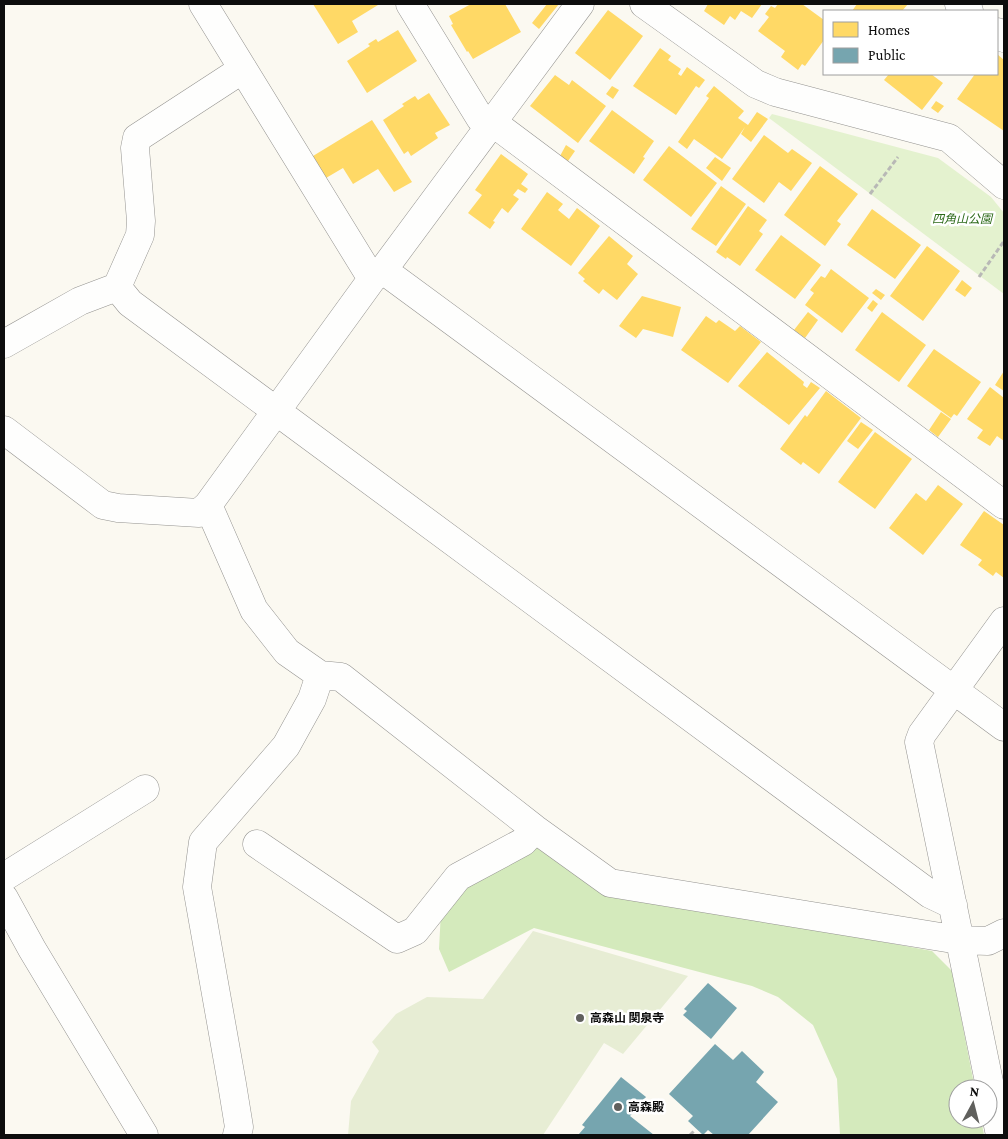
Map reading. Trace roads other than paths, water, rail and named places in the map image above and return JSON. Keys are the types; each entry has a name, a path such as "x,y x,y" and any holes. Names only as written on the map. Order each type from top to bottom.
{"street":[{"path":"203,4 243,69 377,274 954,689 1004,727"},
{"path":"410,4 480,118 1004,505"},
{"path":"4,430 103,505 118,508 199,512 208,505 377,274 580,4"},
{"path":"644,4 756,84 775,92 949,138 1004,185"},
{"path":"4,344 80,301 117,287 140,235 141,222 135,148 138,138 243,69"},
{"path":"117,287 130,303 930,894 953,905"},
{"path":"208,505 254,610 287,652 320,675 341,677 535,828 610,883 959,940 988,941 1004,933"},
{"path":"1000,1118 959,940 919,742 922,734 1004,621"},
{"path":"237,1135 238,1127 232,1084 198,886 203,842 286,746 312,699 320,675"},
{"path":"4,877 145,789"},
{"path":"257,844 397,939 415,931 458,877 523,842 535,828"},
{"path":"4,898 32,949 144,1135"}],"place":[{"name":"高森山 関泉寺","path":"580,1018"},
{"name":"高森殿","path":"618,1107"}],"park label":[{"name":"四角山公園","path":"962,219"}]}
